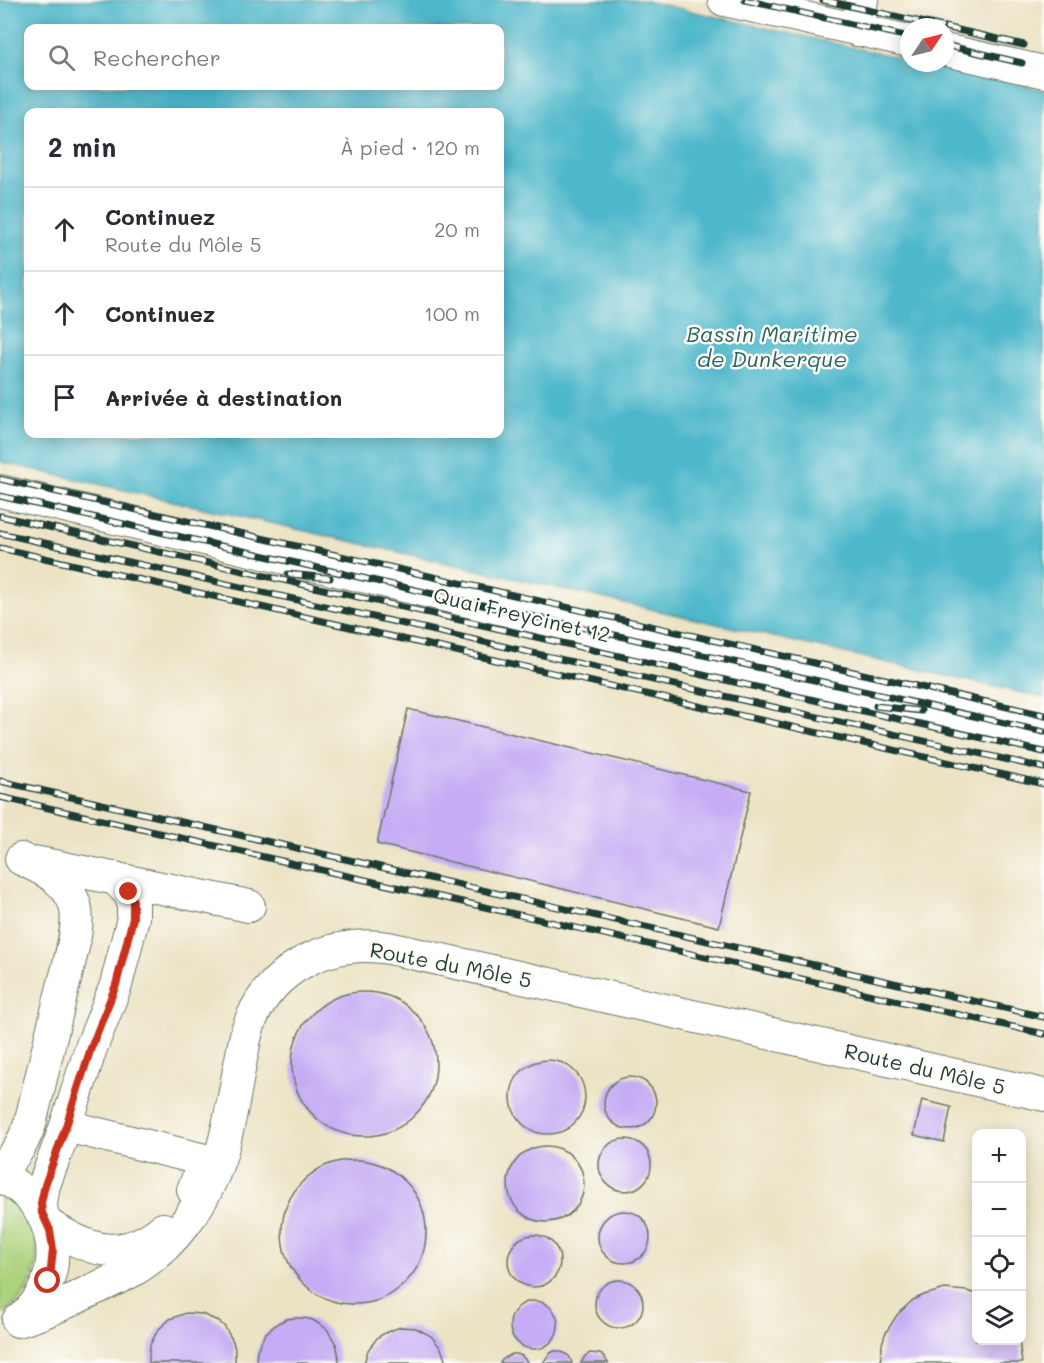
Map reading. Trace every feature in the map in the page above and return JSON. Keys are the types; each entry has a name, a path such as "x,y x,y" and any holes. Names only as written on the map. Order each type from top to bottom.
{"street":[{"path":"724,0 859,15 900,36"},
{"path":"954,52 1044,72"},
{"name":"Quai Freycinet 12","path":"0,491 1044,736"},
{"path":"10,857 249,906"},
{"path":"0,1168 19,1151 30,1124 76,924 76,908 66,889 38,866 10,857"},
{"path":"45,1219 41,1203 45,1185 91,1048 116,985 133,918 133,901 129,892 115,878"},
{"name":"Route du Môle 5","path":"8,1329 131,1271 153,1256 175,1234 207,1188 220,1158 244,1040 256,1007 264,994 285,975 308,959 334,949 362,945 389,948 1044,1095"},
{"name":"Route du Môle 5","path":"45,1219 68,1237 99,1249 120,1250 143,1243 175,1218 191,1194 205,1160 66,1126"},
{"name":"Route du Môle 5","path":"0,1176 22,1189 35,1202 45,1219 53,1249 48,1281 36,1304 8,1329"}],"green space":[{"path":"0,1192 26,1217 34,1235 36,1261 29,1286 12,1307 0,1314"}],"water":[{"name":"Bassin Maritime de Dunkerque","path":"0,0 642,0 900,58 900,72 954,72 954,70 1044,90 1044,698 0,462"}],"building":[{"path":"408,709 751,791 719,927 377,844"},
{"path":"364,992 391,998 404,1004 415,1013 424,1024 430,1037 436,1064 430,1091 424,1104 415,1115 404,1124 391,1130 364,1136 337,1130 324,1124 313,1115 304,1104 298,1091 292,1064 298,1037 304,1024 313,1013 324,1004 337,998"},
{"path":"548,1060 569,1066 579,1076 585,1097 579,1118 569,1128 548,1134 527,1128 517,1118 511,1097 517,1076 527,1066"},
{"path":"625,1077 635,1077 649,1084 656,1103 649,1122 635,1129 625,1129 615,1125 608,1118 604,1108 604,1098 608,1088 615,1081"},
{"path":"922,1100 951,1107 944,1142 914,1135"},
{"path":"620,1139 630,1139 644,1146 651,1165 644,1184 630,1191 620,1191 610,1187 603,1180 599,1170 599,1160 603,1150 610,1143"},
{"path":"554,1146 567,1152 578,1163 584,1176 582,1199 567,1216 554,1222 538,1222 525,1216 510,1199 508,1176 514,1163 531,1148"},
{"path":"354,1160 382,1165 405,1181 421,1204 426,1232 421,1260 405,1283 382,1299 354,1304 326,1299 303,1283 287,1260 282,1232 287,1204 303,1181 326,1165"},
{"path":"624,1211 638,1215 646,1223 650,1237 646,1251 638,1259 624,1263 610,1259 602,1251 598,1237 602,1223 610,1215"},
{"path":"534,1235 544,1237 552,1243 558,1251 560,1261 558,1271 552,1279 544,1285 534,1287 524,1285 516,1279 510,1271 508,1261 510,1251 516,1243 524,1237"},
{"path":"619,1280 636,1287 643,1304 636,1321 619,1328 602,1321 595,1304 602,1287"},
{"path":"945,1289 972,1293 972,1345 1020,1345 1022,1363 881,1363 885,1334 897,1315 913,1300"},
{"path":"529,1301 539,1301 554,1311 558,1325 557,1334 548,1345 539,1349 529,1349 514,1339 510,1330 510,1320 520,1305"},
{"path":"186,1313 202,1314 224,1326 233,1341 235,1363 149,1363 150,1345 158,1330 170,1319"},
{"path":"295,1318 313,1320 327,1329 336,1344 339,1363 256,1363 257,1350 265,1334 278,1323"},
{"path":"400,1327 416,1328 431,1336 441,1348 446,1363 364,1363 368,1350 378,1337"},
{"path":"554,1351 569,1356 572,1363 543,1363"},
{"path":"590,1353 604,1356 608,1363 581,1363"},
{"path":"512,1354 522,1356 528,1363 500,1363"}],"railway":[{"path":"745,0 900,35"},
{"path":"823,0 903,18"},
{"path":"954,29 1024,45"},
{"path":"954,47 1022,63"},
{"path":"0,479 1044,715"},
{"path":"0,496 1044,732"},
{"path":"0,516 1044,752"},
{"path":"0,533 1044,768"},
{"path":"0,548 1044,784"},
{"path":"288,574 330,578"},
{"path":"876,706 921,711"},
{"path":"0,781 1044,1017"},
{"path":"0,797 1044,1034"}],"route":[{"path":"48,1281 53,1249 50,1230 42,1213 41,1203 91,1048 116,985 133,918 133,901 129,892"}]}
